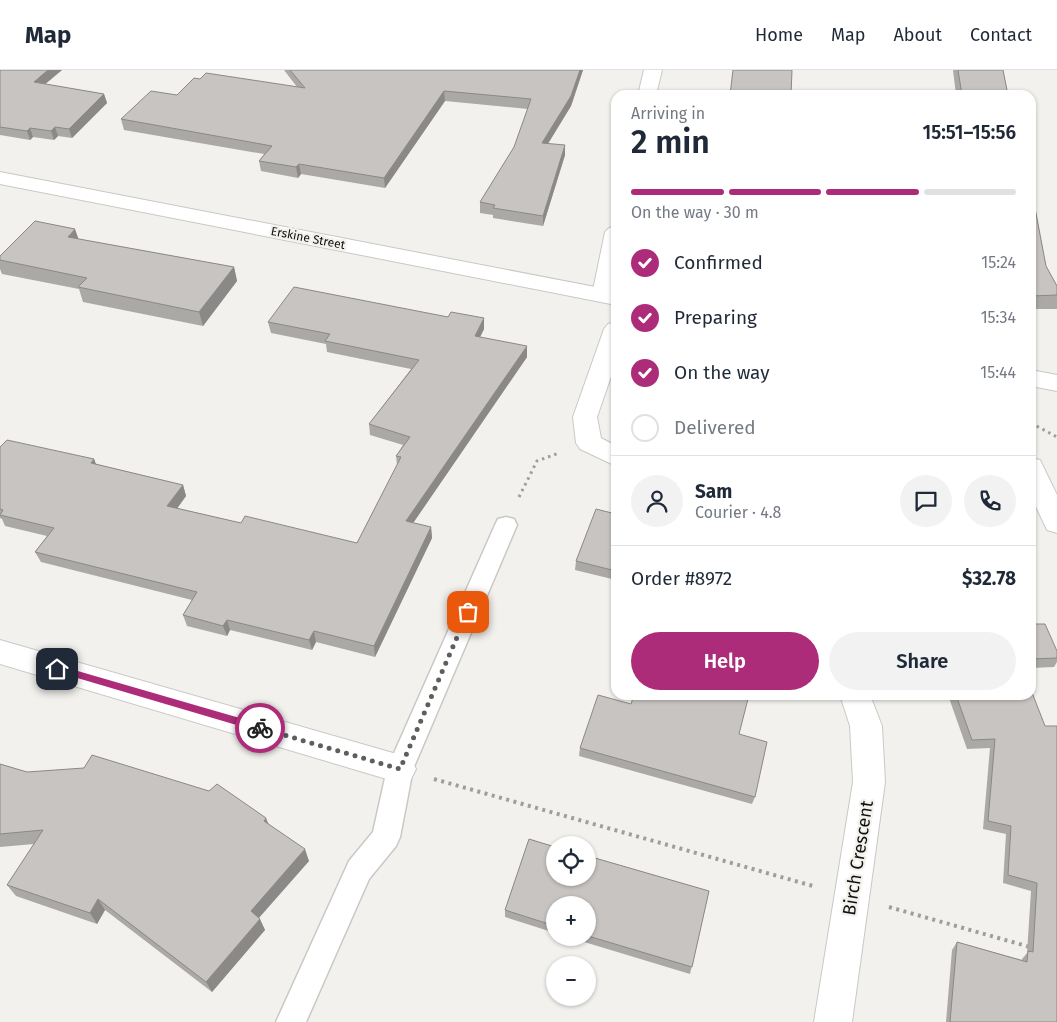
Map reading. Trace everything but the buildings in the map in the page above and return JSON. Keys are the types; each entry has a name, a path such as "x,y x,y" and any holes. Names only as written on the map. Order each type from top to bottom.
{"street":[{"path":"648,90 653,70"},
{"name":"Erskine Street","path":"0,178 610,297"},
{"path":"611,343 585,417 589,443 611,454"},
{"path":"1036,379 1057,383"},
{"path":"1036,478 1057,522"},
{"path":"0,652 400,769"},
{"name":"Birch Crescent","path":"833,1022 869,782 866,726 857,700"}],"lane":[{"path":"291,1022 359,870 386,837 400,769 506,525"}],"path":[{"path":"1036,426 1057,438"},
{"path":"506,525 537,461 562,452"},
{"path":"439,780 818,887"},
{"path":"881,905 1038,949"}],"way so far":[{"path":"260,728 400,769 468,612"}],"route":[{"path":"57,669 260,728"}]}
